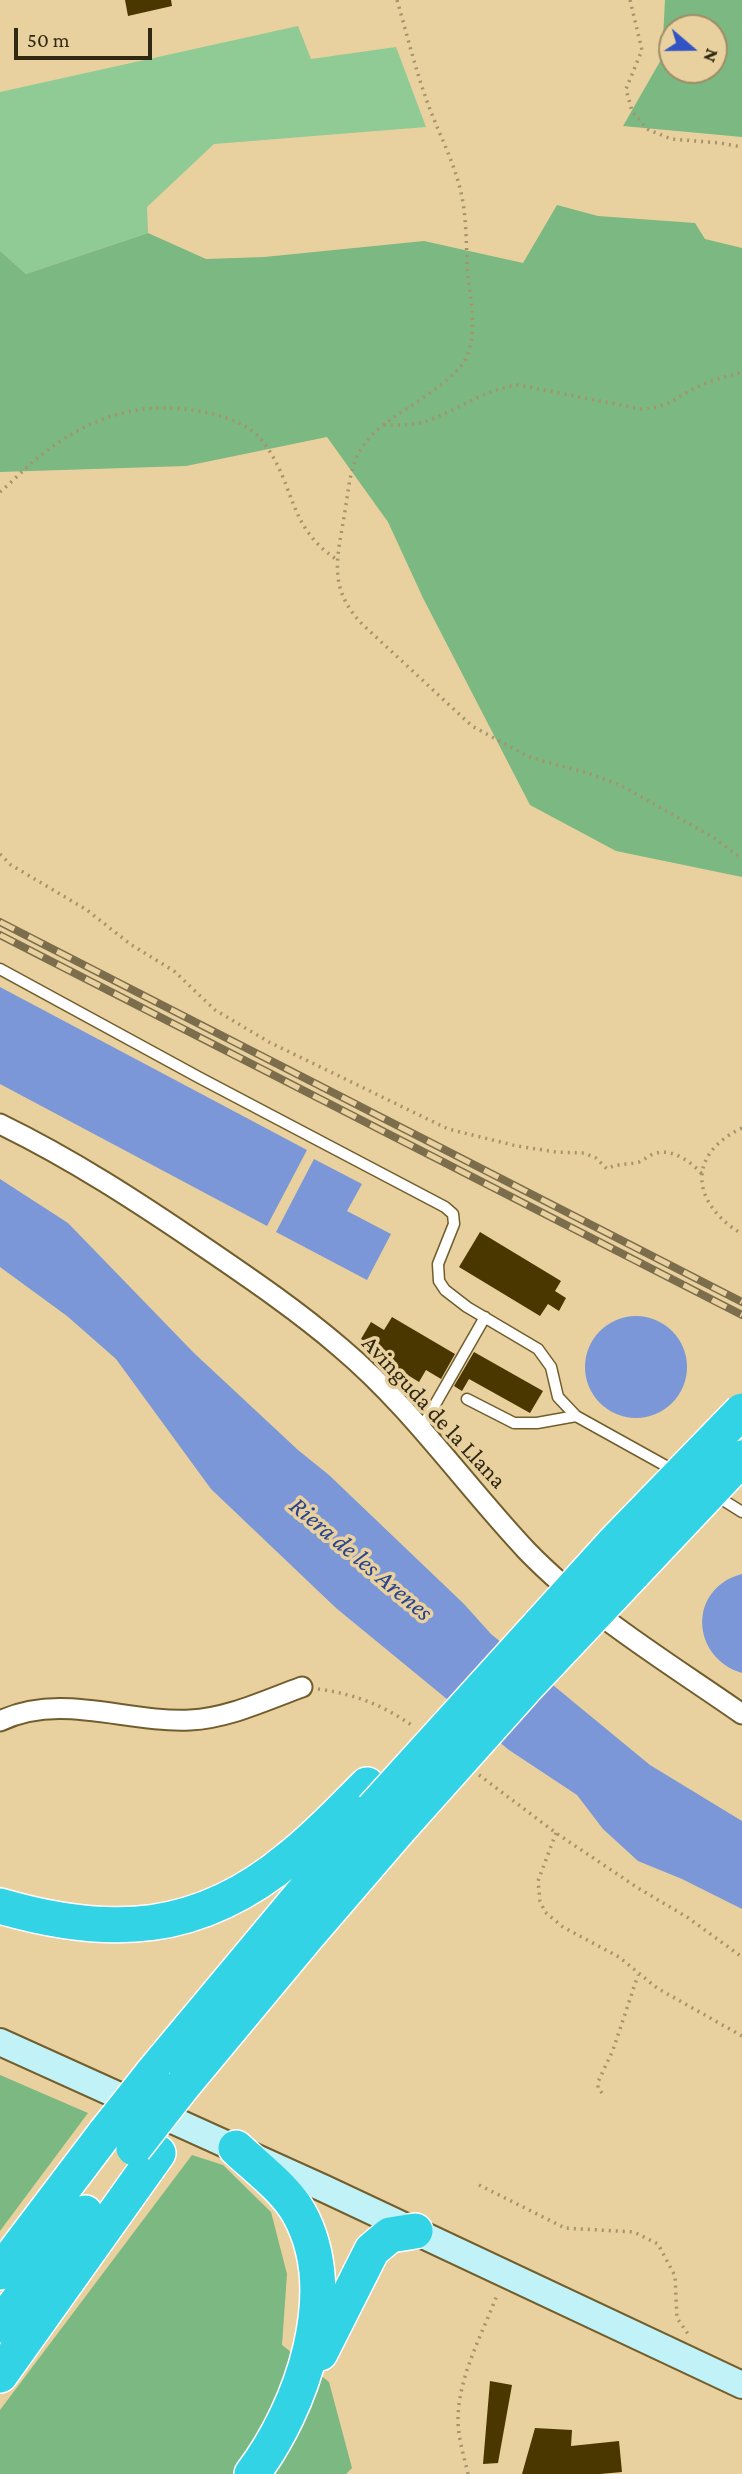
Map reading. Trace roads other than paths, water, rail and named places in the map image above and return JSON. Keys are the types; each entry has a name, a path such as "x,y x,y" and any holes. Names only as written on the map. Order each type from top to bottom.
{"highway":[{"path":"0,2375 32,2327 133,2144 380,1808 511,1655 614,1543 742,1411"},
{"path":"0,1906 58,1920 103,1926 143,1925 194,1913 220,1903 264,1878 318,1833 380,1808 526,1688 742,1458"},
{"path":"0,2325 179,2084 307,1936 380,1808"},
{"path":"0,2272 133,2144"},
{"path":"236,2148 276,2185 297,2210 309,2236 313,2253 316,2289 314,2330 290,2412"},
{"path":"252,2474 276,2440 372,2250 390,2235 415,2231"}],"main road":[{"path":"0,2042 236,2148 742,2385"}],"street":[{"name":"Avinguda de la Llana","path":"0,1124 109,1184 244,1274 341,1348 390,1394 526,1550 554,1577 612,1623 742,1714"},
{"path":"0,1721 29,1711 64,1708 188,1720 217,1717 302,1687"}],"lane":[{"path":"0,969 445,1207 453,1214 454,1224 438,1264 439,1281 445,1290 454,1299 525,1340 546,1357 558,1397 576,1416 686,1478"},
{"path":"421,1429 485,1317"},
{"path":"467,1399 514,1423 537,1423 576,1416"},
{"path":"697,1485 742,1512"}],"water":[{"path":"0,987 307,1150 267,1226 0,1084"},
{"path":"314,1159 362,1184 347,1211 391,1234 367,1280 276,1232"},
{"name":"Riera de les Arenes","path":"0,1179 68,1223 194,1353 298,1450 329,1475 464,1604 491,1634 650,1765 742,1821 742,1909 638,1861 603,1829 577,1795 509,1750 336,1608 211,1489 116,1359 67,1316 0,1267"},
{"path":"636,1316 655,1320 672,1331 683,1348 687,1367 683,1386 672,1403 655,1414 636,1418 617,1414 600,1403 589,1386 585,1367 589,1348 600,1331 617,1320"},
{"path":"742,1574 742,1673 725,1665 712,1653 702,1623 705,1607 712,1593 724,1582"}],"railway":[{"path":"0,922 742,1302"},
{"path":"0,935 742,1315"}]}
